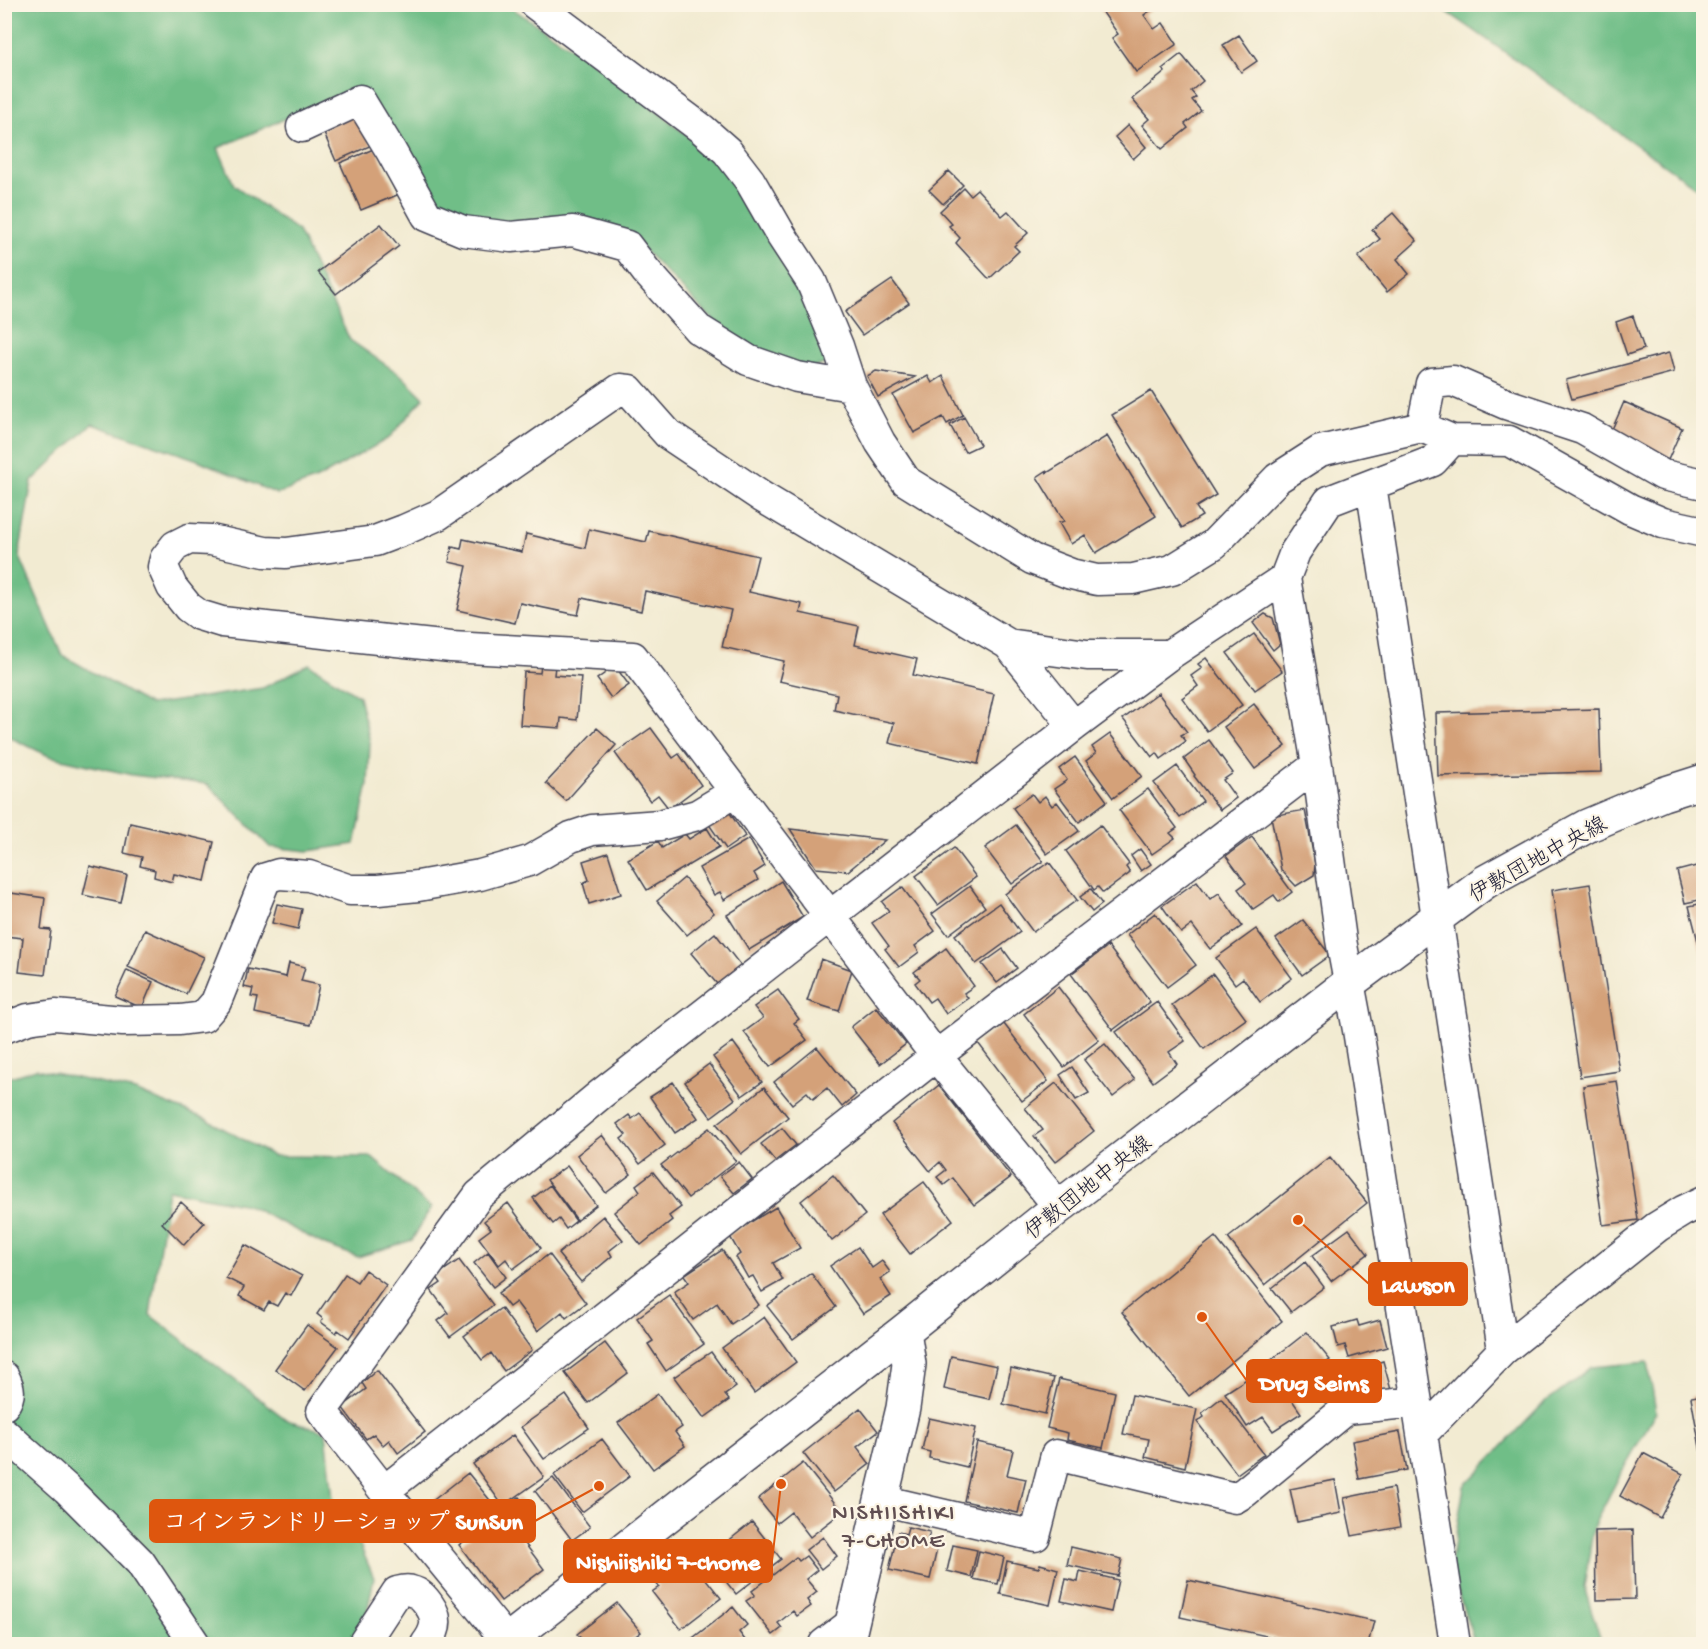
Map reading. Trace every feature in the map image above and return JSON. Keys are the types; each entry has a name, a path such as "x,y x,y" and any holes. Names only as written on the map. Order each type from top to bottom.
{"street":[{"path":"534,4 702,129 727,151 750,182 811,281 838,346 851,386 880,442 906,482 1032,559 1071,574 1097,580 1132,579 1172,570 1214,544 1278,478 1320,451 1422,427 1452,440 1509,441 1630,508 1663,523 1704,532"},
{"path":"302,127 360,100 427,216 463,231 511,237 573,231 627,246 646,271 698,329 748,360 798,377 851,386"},
{"path":"1422,427 1431,383 1453,381 1506,404 1582,429 1663,475 1704,484"},
{"path":"1059,1207 936,1056 633,657 451,646 222,622 199,615 188,607 172,587 164,567 165,559 175,546 189,539 210,540 265,552 286,553 375,541 438,515 620,389 629,390 668,434 762,497 1008,644 1074,726"},
{"path":"1452,440 1433,461 1329,501 1295,552 1285,578 1317,765 1341,939 1358,1030 1455,1644"},
{"path":"1371,484 1503,1350"},
{"path":"505,1643 322,1411 479,1194 601,1094 1074,726 1169,655 1285,578"},
{"path":"1008,644 1087,655 1169,655"},
{"path":"384,1491 936,1056 1317,765"},
{"name":"伊敷団地中央線","path":"505,1643 1059,1207 1349,983 1485,882 1587,826 1663,794 1704,781"},
{"path":"4,1028 28,1019 55,1015 123,1021 180,1020 203,1017 216,1002 266,878 279,874 309,876 350,890 418,886 459,879 529,861 571,837 592,830 660,825 697,816 735,792"},
{"path":"1422,1434 1503,1350 1657,1227 1704,1201"},
{"path":"824,1644 849,1634 905,1397 909,1364 904,1331"},
{"path":"4,1377 9,1387 8,1399 4,1405"},
{"path":"881,1500 1035,1536 1056,1455 1234,1498 1245,1492 1346,1408 1416,1402"},
{"path":"4,1433 67,1489 140,1562 195,1644"},
{"path":"363,1644 397,1592 409,1590 423,1596 434,1612 436,1625 432,1637 426,1644"}],"green space":[{"path":"5,5 507,5 608,72 713,156 778,237 819,341 830,362 810,369 753,347 719,326 631,237 588,219 508,231 437,208 351,90 218,148 234,185 298,231 350,340 402,376 424,398 389,438 317,479 277,494 198,460 92,424 32,481 19,555 62,655 150,705 263,688 309,664 359,696 370,742 368,784 355,844 308,851 270,847 207,784 132,775 49,756 5,735"},
{"path":"1437,5 1703,5 1703,192 1472,29"},
{"path":"36,1069 135,1091 206,1119 273,1156 371,1157 431,1208 412,1240 358,1257 325,1245 247,1205 168,1190 150,1315 287,1420 326,1432 334,1509 354,1531 374,1578 364,1627 351,1644 5,1644 4,1079"},
{"path":"1648,1362 1656,1412 1594,1525 1584,1587 1602,1644 1475,1644 1450,1569 1464,1486 1544,1403 1592,1367"}],"building":[{"path":"1097,4 1150,4 1153,9 1144,15 1154,29 1163,23 1177,44 1136,72 1112,38 1118,34"},
{"path":"1239,35 1257,61 1241,72 1223,45"},
{"path":"1181,54 1203,81 1191,91 1196,97 1192,100 1201,111 1185,124 1188,128 1162,149 1142,125 1149,119 1132,99 1165,72 1162,69"},
{"path":"355,114 372,145 336,161 322,129"},
{"path":"1128,125 1146,147 1133,159 1115,137"},
{"path":"376,148 397,195 361,210 340,163"},
{"path":"949,171 963,185 943,204 929,190"},
{"path":"964,188 970,195 977,189 1002,216 1008,211 1028,233 1014,246 1019,251 989,279 956,243 960,238 949,226 952,224 940,211"},
{"path":"1393,213 1417,241 1397,259 1409,274 1387,292 1358,257 1380,239 1372,230"},
{"path":"381,224 399,246 336,294 318,272"},
{"path":"892,280 909,303 862,335 845,312"},
{"path":"1633,316 1644,349 1627,355 1616,322"},
{"path":"1669,353 1674,372 1572,399 1566,380"},
{"path":"876,371 915,377 878,397 867,376"},
{"path":"928,376 932,383 943,376 963,415 947,424 943,417 914,433 893,395"},
{"path":"1151,391 1216,495 1196,507 1202,516 1182,528 1112,415"},
{"path":"1624,402 1682,428 1668,460 1610,434"},
{"path":"964,417 980,445 965,452 950,425"},
{"path":"1107,436 1156,516 1096,553 1085,535 1071,544 1059,523 1064,521 1037,477"},
{"path":"589,529 646,542 649,531 758,556 749,592 802,604 800,613 859,626 855,645 917,659 913,675 994,694 978,764 889,743 894,723 834,710 837,694 779,681 784,661 722,647 731,610 645,591 641,611 582,598 578,615 520,603 515,623 457,610 467,566 449,562 452,547 461,549 463,539 522,552 526,534 585,548"},
{"path":"1265,614 1273,618 1280,644 1273,650 1253,623"},
{"path":"1254,634 1282,671 1255,690 1227,653"},
{"path":"1206,658 1242,705 1207,731 1182,698 1198,686 1191,676 1202,668 1198,664"},
{"path":"541,665 555,666 554,675 581,677 577,720 561,718 560,728 520,725 524,672 540,673"},
{"path":"615,666 629,685 611,698 597,679"},
{"path":"1158,693 1187,732 1181,735 1186,741 1161,759 1157,753 1152,757 1123,719"},
{"path":"1254,704 1286,746 1255,769 1224,727"},
{"path":"1599,709 1601,772 1438,776 1436,713"},
{"path":"597,728 616,745 566,801 546,783"},
{"path":"651,728 673,758 679,754 701,785 669,809 658,795 650,801 615,753"},
{"path":"1110,734 1142,776 1113,798 1086,761 1096,753 1092,747"},
{"path":"1209,740 1233,773 1223,780 1236,798 1220,810 1184,759"},
{"path":"1075,757 1107,801 1079,822 1054,789 1067,780 1059,769"},
{"path":"1177,766 1203,801 1180,818 1154,783"},
{"path":"1148,789 1177,828 1170,833 1175,838 1152,854 1119,810"},
{"path":"1032,794 1038,802 1045,796 1052,806 1057,802 1079,831 1047,854 1013,808"},
{"path":"728,810 745,836 726,849 708,823"},
{"path":"1305,810 1315,864 1314,875 1296,886 1281,870 1271,816"},
{"path":"130,823 214,842 205,881 174,874 172,882 154,877 155,870 140,866 142,857 124,853"},
{"path":"1016,825 1043,861 1012,884 985,848"},
{"path":"1100,825 1129,864 1126,867 1130,873 1103,893 1098,887 1094,890 1066,851"},
{"path":"707,828 719,847 647,890 628,859 658,841 662,848 685,834 689,839"},
{"path":"790,829 885,840 848,871 816,868"},
{"path":"1252,837 1292,892 1279,902 1274,895 1253,909 1238,889 1246,883 1226,856"},
{"path":"749,839 765,866 754,873 758,880 724,900 720,892 714,895 699,868"},
{"path":"954,848 976,877 938,905 916,876"},
{"path":"1140,849 1151,864 1141,871 1131,856"},
{"path":"608,853 621,894 589,904 583,883 589,880 583,861"},
{"path":"1049,862 1077,900 1033,932 1005,894"},
{"path":"1704,864 1704,899 1685,903 1677,871"},
{"path":"90,866 127,875 121,903 83,895"},
{"path":"684,878 714,913 687,935 657,901"},
{"path":"781,881 803,917 749,950 727,915"},
{"path":"1197,881 1210,899 1219,893 1242,926 1210,949 1192,925 1181,933 1162,906"},
{"path":"1590,884 1619,1071 1580,1077 1552,890"},
{"path":"970,886 985,907 948,935 932,914"},
{"path":"902,887 935,931 915,946 919,952 899,967 885,949 889,946 872,923 889,911 882,902"},
{"path":"1091,889 1102,904 1092,912 1080,897"},
{"path":"4,892 45,898 41,929 51,930 45,975 19,972 23,938 4,936"},
{"path":"999,903 1020,932 976,964 955,935"},
{"path":"1704,903 1704,961 1703,961 1689,906"},
{"path":"277,904 302,909 298,929 272,923"},
{"path":"1155,913 1196,965 1167,987 1127,935"},
{"path":"1303,920 1330,955 1302,975 1276,939"},
{"path":"1256,929 1292,978 1260,1002 1243,978 1235,984 1216,958"},
{"path":"145,930 204,957 186,994 128,967"},
{"path":"715,933 741,966 717,984 691,953"},
{"path":"1108,946 1150,1002 1113,1030 1071,974"},
{"path":"946,948 974,986 964,993 968,998 946,1014 935,998 929,1002 915,983 920,979 914,972"},
{"path":"1003,949 1017,968 997,983 982,964"},
{"path":"821,959 852,970 839,1011 807,1001"},
{"path":"289,963 305,967 301,981 319,985 310,1025 255,1013 258,998 251,997 253,989 244,987 248,969 286,977"},
{"path":"127,970 153,982 142,1008 115,996"},
{"path":"1213,974 1246,1019 1204,1049 1172,1005"},
{"path":"1058,987 1099,1040 1064,1067 1024,1014"},
{"path":"778,990 799,1019 794,1023 807,1040 770,1067 744,1032 763,1018 754,1007"},
{"path":"1157,1002 1185,1041 1169,1052 1177,1064 1153,1082 1116,1032"},
{"path":"876,1007 906,1044 880,1064 851,1027"},
{"path":"1004,1024 1048,1081 1022,1101 978,1043"},
{"path":"733,1042 762,1082 742,1096 713,1057"},
{"path":"1105,1044 1135,1080 1113,1097 1084,1060"},
{"path":"817,1047 856,1095 842,1107 827,1088 813,1099 807,1092 792,1104 774,1082"},
{"path":"709,1064 735,1099 711,1117 685,1082"},
{"path":"1072,1067 1089,1093 1076,1100 1060,1075"},
{"path":"1617,1081 1638,1220 1603,1225 1583,1086"},
{"path":"673,1082 698,1118 675,1133 650,1097"},
{"path":"1056,1083 1094,1131 1055,1162 1034,1136 1043,1130 1025,1108"},
{"path":"939,1085 1011,1177 974,1205 953,1178 944,1185 937,1177 946,1170 940,1162 930,1171 892,1123"},
{"path":"764,1087 788,1117 741,1154 717,1124"},
{"path":"640,1113 665,1145 640,1164 621,1139 626,1135 617,1124 629,1115 632,1119"},
{"path":"709,1128 736,1161 688,1198 661,1165"},
{"path":"782,1128 796,1145 775,1161 761,1144"},
{"path":"602,1135 631,1174 606,1193 577,1155"},
{"path":"1330,1157 1367,1203 1265,1285 1228,1238"},
{"path":"739,1162 752,1179 734,1193 720,1176"},
{"path":"567,1166 596,1205 577,1220 547,1180"},
{"path":"653,1172 681,1207 669,1216 672,1220 641,1245 614,1212 640,1191 636,1185"},
{"path":"833,1175 865,1215 832,1241 801,1201"},
{"path":"924,1182 953,1220 910,1254 880,1215"},
{"path":"550,1185 576,1221 566,1229 559,1219 553,1224 533,1198"},
{"path":"181,1202 204,1223 184,1245 162,1223"},
{"path":"508,1203 541,1248 513,1269 506,1259 499,1265 479,1238 491,1229 484,1221"},
{"path":"776,1207 800,1248 773,1263 783,1280 762,1292 753,1276 748,1278 736,1257 740,1254 729,1235"},
{"path":"603,1216 623,1240 609,1251 612,1256 581,1282 558,1254"},
{"path":"1349,1229 1368,1254 1331,1281 1312,1256"},
{"path":"1215,1237 1282,1321 1189,1396 1122,1312"},
{"path":"245,1245 302,1276 291,1296 285,1293 277,1306 269,1302 264,1310 239,1296 244,1287 226,1278"},
{"path":"858,1247 872,1268 882,1261 890,1272 880,1279 891,1296 863,1314 830,1266"},
{"path":"722,1250 759,1305 731,1324 717,1303 693,1320 674,1292 689,1282 684,1275"},
{"path":"488,1252 506,1277 493,1287 474,1263"},
{"path":"549,1254 586,1303 566,1318 562,1312 538,1331 516,1302 509,1307 498,1293"},
{"path":"459,1260 493,1305 450,1337 438,1321 448,1313 431,1290 441,1283 436,1276"},
{"path":"1305,1262 1324,1287 1291,1312 1272,1288"},
{"path":"365,1270 386,1285 349,1338 338,1330 336,1333 321,1322 323,1319 317,1314 345,1274 357,1282"},
{"path":"811,1273 836,1307 793,1339 767,1306"},
{"path":"669,1295 704,1344 666,1371 648,1344 653,1341 637,1318"},
{"path":"501,1308 532,1350 504,1371 491,1353 482,1360 464,1336"},
{"path":"764,1317 796,1362 754,1393 722,1348"},
{"path":"1357,1320 1359,1326 1380,1320 1387,1347 1349,1358 1345,1345 1338,1347 1333,1327"},
{"path":"307,1325 338,1347 305,1391 275,1369"},
{"path":"1307,1332 1330,1360 1324,1364 1331,1372 1300,1397 1270,1361"},
{"path":"605,1343 628,1373 588,1403 565,1373"},
{"path":"711,1352 736,1387 725,1395 729,1400 704,1418 674,1377"},
{"path":"951,1356 997,1366 989,1399 944,1389"},
{"path":"1383,1361 1391,1390 1368,1396 1360,1368"},
{"path":"1268,1365 1301,1413 1273,1431 1263,1417 1247,1427 1225,1393"},
{"path":"1011,1368 1054,1378 1045,1414 1003,1404"},
{"path":"377,1370 425,1432 398,1453 389,1440 383,1445 374,1434 366,1439 342,1407 366,1389 362,1383"},
{"path":"1059,1379 1115,1392 1103,1448 1067,1440 1068,1433 1047,1428"},
{"path":"658,1394 682,1427 675,1432 685,1446 653,1469 618,1423"},
{"path":"566,1395 589,1428 544,1459 521,1427"},
{"path":"1132,1395 1197,1409 1185,1467 1145,1457 1149,1439 1123,1434"},
{"path":"1704,1395 1704,1452 1701,1453 1691,1397"},
{"path":"1221,1398 1264,1454 1237,1474 1197,1422 1204,1417 1202,1413"},
{"path":"860,1408 878,1431 857,1447 870,1464 834,1492 803,1453"},
{"path":"929,1418 976,1428 967,1467 929,1458 930,1452 922,1450"},
{"path":"1400,1432 1407,1470 1359,1479 1352,1441"},
{"path":"513,1435 544,1477 503,1506 473,1464"},
{"path":"602,1439 630,1476 582,1512 554,1475"},
{"path":"977,1442 1013,1450 1007,1475 1026,1479 1018,1513 964,1501"},
{"path":"1643,1453 1683,1474 1660,1518 1620,1496"},
{"path":"803,1463 842,1512 810,1537 791,1512 777,1523 758,1499"},
{"path":"468,1473 497,1509 460,1538 431,1502"},
{"path":"553,1478 590,1527 572,1540 535,1491"},
{"path":"1335,1480 1341,1513 1297,1522 1290,1489"},
{"path":"1393,1488 1400,1527 1352,1536 1344,1498"},
{"path":"519,1497 529,1510 513,1522 503,1509"},
{"path":"502,1513 544,1569 501,1601 459,1545"},
{"path":"752,1522 781,1559 736,1594 707,1558"},
{"path":"908,1527 930,1532 927,1542 938,1545 930,1579 889,1570 898,1532 906,1534"},
{"path":"1633,1530 1635,1599 1596,1600 1595,1531"},
{"path":"823,1537 837,1556 821,1569 806,1550"},
{"path":"953,1545 977,1550 971,1577 947,1571"},
{"path":"1071,1547 1122,1559 1118,1576 1067,1565"},
{"path":"979,1551 1004,1557 998,1584 973,1579"},
{"path":"806,1556 817,1570 806,1579 817,1592 807,1600 811,1606 797,1616 793,1611 778,1623 782,1628 773,1635 746,1601 755,1595 752,1591 796,1557 799,1561"},
{"path":"690,1559 721,1598 681,1629 652,1592 659,1587 651,1576 672,1560 679,1568"},
{"path":"1007,1561 1039,1568 1040,1564 1058,1569 1050,1605 1000,1594"},
{"path":"1080,1571 1118,1580 1111,1612 1061,1601 1066,1579 1078,1582"},
{"path":"1188,1580 1374,1621 1368,1644 1303,1644 1180,1617"},
{"path":"617,1603 641,1632 625,1644 586,1644 577,1634"},
{"path":"733,1607 747,1625 739,1632 748,1644 685,1644"}],"place":[{"name":"Lawson","path":"1298,1220"},
{"name":"Drug Seims","path":"1202,1317"},
{"name":"Nishiishiki 7-chome","path":"781,1484"},
{"name":"コインランドリーショップ SunSun","path":"599,1486"}],"district":[{"name":"NISHIISHIKI 7-CHOME","path":"894,1525"}]}
